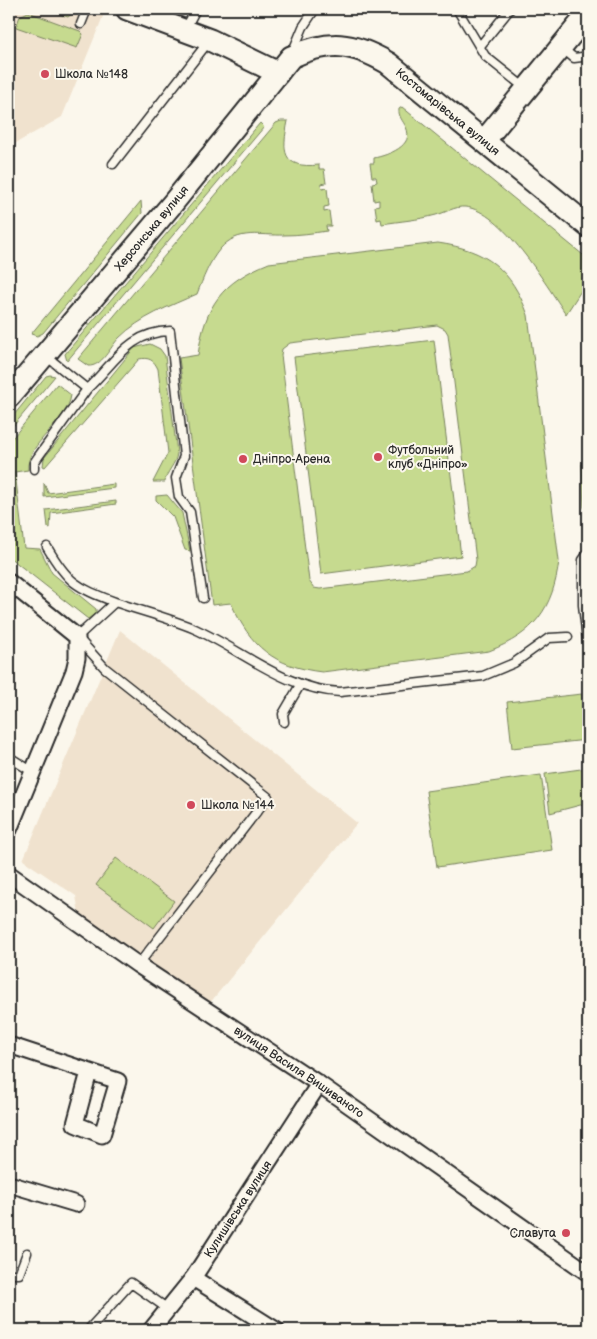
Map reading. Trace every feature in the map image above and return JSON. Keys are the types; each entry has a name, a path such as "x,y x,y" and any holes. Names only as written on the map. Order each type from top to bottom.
{"street":[{"path":"127,9 285,65"},
{"path":"484,141 588,14"},
{"name":"Костомарівська вулиця","path":"285,65 327,45 347,46 367,51 388,63 588,226"},
{"name":"Херсонська вулиця","path":"9,397 173,203 285,65"},
{"path":"9,582 77,637 77,658 74,671 9,830"},
{"name":"вулиця Василя Вишиваного","path":"9,874 138,965 319,1084 588,1273"},
{"path":"9,1045 89,1072"},
{"name":"Кулишівська вулиця","path":"151,1330 193,1278 319,1084"},
{"path":"9,1184 76,1204"},
{"path":"193,1278 276,1330"}],"lane":[{"path":"81,24 87,9"},
{"path":"185,30 196,9"},
{"path":"285,65 303,27 315,9"},
{"path":"458,9 486,56 527,89"},
{"path":"480,46 510,9"},
{"path":"113,164 210,40"},
{"path":"561,47 574,58 582,58"},
{"path":"34,469 34,462 87,389 135,339 152,331 170,331 184,456 176,478 179,497 190,512 203,598"},
{"path":"45,354 87,389"},
{"path":"46,547 62,573 83,590 194,629 300,684 321,691 340,692 483,676 514,663 549,638 568,637"},
{"path":"588,553 583,560 583,605 588,648"},
{"path":"115,602 77,637 105,668 268,796 138,965"},
{"path":"284,722 283,714 300,684"},
{"path":"9,757 33,772"},
{"path":"9,1274 19,1274 27,1253"},
{"path":"90,1328 131,1283 168,1308"}],"shaded area":[{"name":"Школа №148","path":"9,9 88,9 104,14 62,117 9,147"},
{"name":"Школа №144","path":"120,630 357,823 209,1004 79,913 76,896 23,860"}],"green space":[{"path":"44,9 78,9 68,17"},
{"path":"28,12 80,31 83,34 77,48 16,27 20,16"},
{"path":"402,107 588,259 588,280 566,314 522,251 494,221 479,211 461,207 416,219 382,224 381,219 377,220 375,206 379,205 379,200 374,201 372,183 377,182 376,177 372,177 370,163 374,163 374,158 393,152 404,144 407,139 406,127 399,112 399,109"},
{"path":"288,121 285,149 291,161 297,164 319,165 319,169 324,169 326,183 321,184 322,189 327,188 329,206 324,207 324,212 329,211 331,226 326,226 327,231 290,235 250,235 234,238 227,242 216,254 197,294 136,324 119,338 102,360 97,363 88,366 78,359 276,123"},
{"path":"260,123 264,127 67,361 65,354"},
{"path":"141,201 142,213 43,333 37,336 31,334"},
{"name":"Дніпро-Арена","path":"438,243 455,246 484,257 495,264 514,285 528,315 559,561 552,593 546,606 539,618 518,637 489,651 322,672 290,665 277,659 256,643 247,632 231,603 212,605 179,358 198,355 205,322 218,297 239,278 269,263","holes":["437,325 445,329 448,334 476,560 475,566 467,571 320,589 314,588 309,581 281,355 282,349 290,343"]},
{"name":"Футбольний клуб «Дніпро»","path":"434,340 461,556 321,574 294,357"},
{"path":"150,344 160,349 165,356 177,453 165,482 153,482 168,453 158,369 153,361 146,358 139,359 45,467 43,466 44,458 134,348"},
{"path":"46,376 55,376 9,431 9,421"},
{"path":"57,384 71,395 68,405 33,451 29,460 28,470 15,472 24,548 40,549 52,573 96,609 96,613 88,619 9,557 9,442"},
{"path":"588,461 588,515 584,507 582,464"},
{"path":"44,483 48,493 114,484 114,488 44,497"},
{"path":"167,495 182,513 190,551 185,550 173,517 156,500 156,496"},
{"path":"116,501 116,504 51,513 50,528 48,527 46,510"},
{"path":"582,694 587,740 512,748 507,702"},
{"path":"588,768 588,803 550,813 545,774"},
{"path":"541,775 552,850 437,867 426,791"},
{"path":"116,858 174,901 154,928 96,885"}],"place":[{"name":"Школа №148","path":"45,74"},
{"name":"Футбольний клуб «Дніпро»","path":"378,457"},
{"name":"Дніпро-Арена","path":"243,459"},
{"name":"Школа №144","path":"191,805"},
{"name":"Славута","path":"566,1233"}]}
